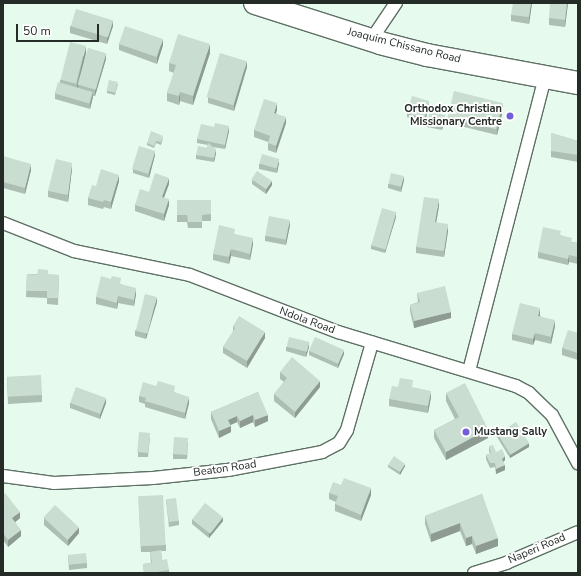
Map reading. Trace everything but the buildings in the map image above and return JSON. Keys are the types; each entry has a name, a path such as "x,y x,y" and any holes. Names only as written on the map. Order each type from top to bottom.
{"highway":[{"name":"Joaquim Chissano Road","path":"256,3 371,40 427,54 578,83"}],"street":[{"path":"371,40 396,3"},
{"path":"469,371 545,77"},
{"name":"Ndola Road","path":"3,223 74,251 190,275 311,323 372,343 469,371 529,393 552,415 578,464"},
{"name":"Beaton Road","path":"3,476 54,484 153,478 228,470 322,452 339,443 347,430 372,343"},
{"name":"Naperi Road","path":"474,573 506,563 578,532"}],"place":[{"name":"Orthodox Christian Missionary Centre","path":"510,116"},
{"name":"Mustang Sally","path":"466,432"}]}
